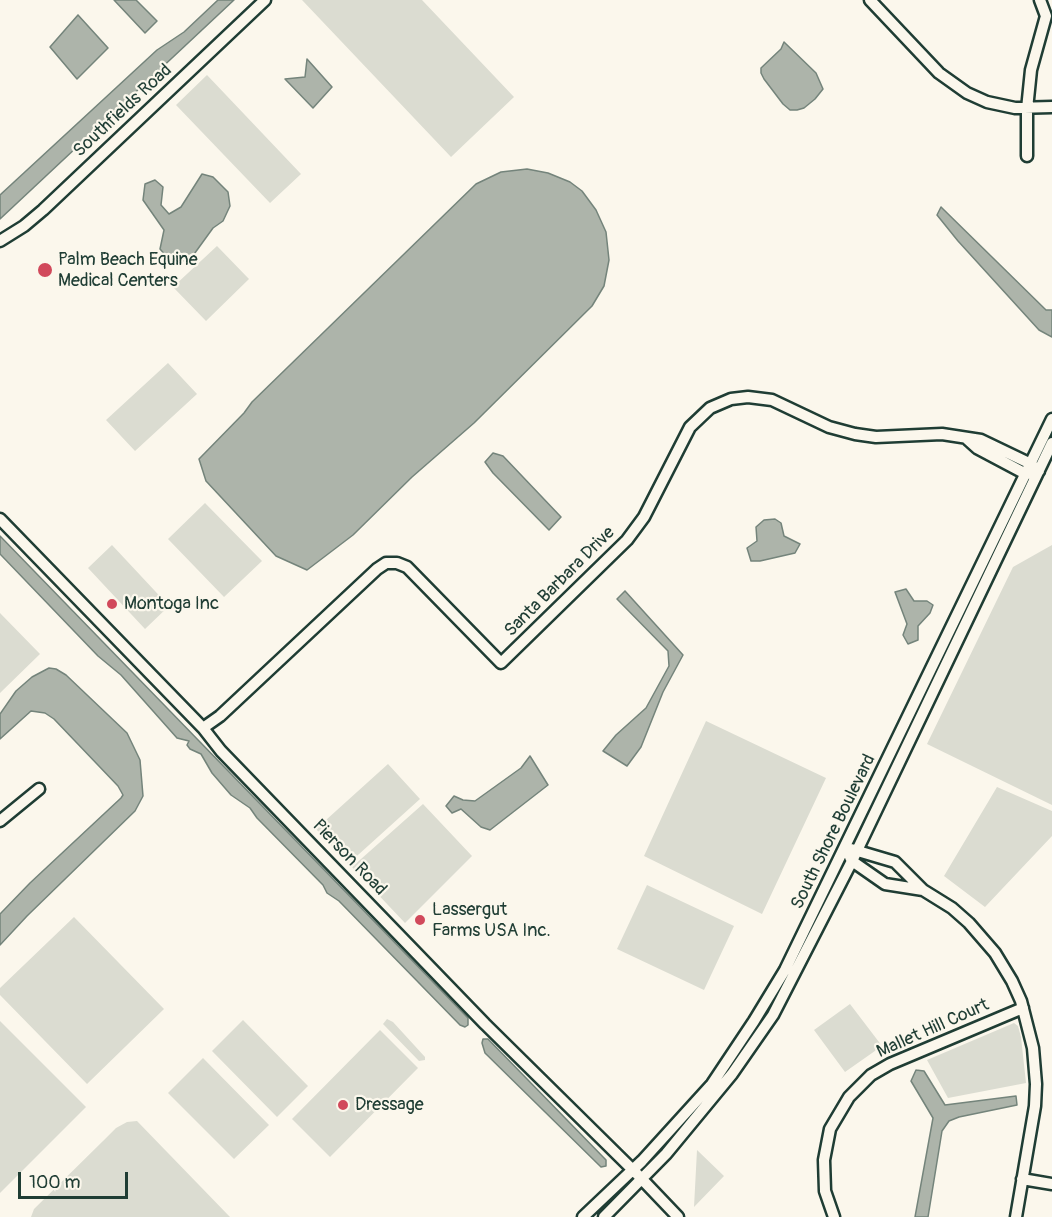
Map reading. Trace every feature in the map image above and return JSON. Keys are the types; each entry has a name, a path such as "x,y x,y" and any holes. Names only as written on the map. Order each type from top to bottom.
{"street":[{"name":"Southfields Road","path":"0,241 24,226 43,210 265,0"},
{"path":"870,0 939,73 967,93 987,102 1027,109 1052,107"},
{"path":"1027,156 1027,109 1031,70 1047,16 1040,0"},
{"name":"Santa Barbara Drive","path":"203,728 220,716 386,563 397,562 407,567 501,663 627,540 644,517 690,427 701,414 720,403 742,397 760,398 782,404 829,427 866,436 936,434 967,439 977,448 1032,470"},
{"name":"South Shore Boulevard","path":"604,1217 666,1154 732,1074 767,1024 852,861 1032,470 1052,419"},
{"name":"South Shore Boulevard","path":"583,1217 633,1170 712,1084 785,970 1032,470 1052,443"},
{"name":"Pierson Road","path":"0,519 203,728 220,751 485,1024 678,1217"},
{"path":"0,821 39,789"},
{"path":"845,849 857,850 894,862 923,890 952,908 979,933 1005,968 1023,1008 1033,1048 1036,1084 1035,1106 1016,1217"},
{"path":"845,849 852,861 885,884 923,890"},
{"name":"Mallet Hill Court","path":"834,1217 824,1184 825,1149 834,1119 854,1091 871,1075 890,1064 1023,1008"},
{"path":"1022,1179 1052,1184"}],"shaded area":[{"path":"114,0 136,0 157,21 145,33"},
{"path":"218,0 234,0 0,219 0,195 157,50 184,32"},
{"path":"302,0 422,0 514,97 451,157"},
{"path":"78,15 108,48 77,79 50,47"},
{"path":"784,42 816,73 823,89 804,108 797,110 790,110 783,104 761,73 761,68 781,49"},
{"path":"307,59 332,87 313,108 285,79 305,77"},
{"path":"207,75 301,174 270,203 176,105"},
{"path":"527,169 548,173 570,182 582,191 596,210 606,232 609,260 604,286 592,306 474,423 412,477 353,535 307,570 276,556 206,481 199,459 252,402 476,184 501,172"},
{"path":"202,174 213,177 228,192 230,206 223,221 213,228 192,257 176,264 160,249 164,230 143,200 145,184 155,180 163,187 161,205 169,214 181,207"},
{"path":"941,207 1046,310 1052,310 1052,337 1039,330 958,241 937,215"},
{"path":"217,246 249,279 206,321 173,287"},
{"path":"168,363 197,394 135,451 106,420"},
{"path":"493,453 503,456 561,517 549,530 485,462"},
{"path":"205,503 262,561 224,597 168,539"},
{"path":"775,519 781,523 784,536 800,544 795,553 751,561 747,548 757,541 756,527 764,520"},
{"path":"0,536 468,1018 468,1025 465,1027 460,1025 339,901 327,893 323,885 257,818 250,808 231,795 212,773 201,754 190,749 187,745 189,741 177,738 121,675 98,656 0,554"},
{"path":"112,545 169,606 145,629 88,568"},
{"path":"1052,545 1052,805 927,744 1013,567"},
{"path":"906,589 914,601 927,601 933,605 930,613 918,626 918,640 908,644 903,635 907,624 895,592"},
{"path":"625,591 683,655 663,692 641,747 627,766 603,751 616,735 646,708 669,666 668,651 617,599"},
{"path":"0,613 40,654 0,693"},
{"path":"49,668 66,675 127,733 140,760 143,796 135,811 0,945 0,914 123,795 118,786 54,719 45,713 31,711 0,739 0,714 16,691 32,677"},
{"path":"706,721 826,778 762,914 644,856"},
{"path":"530,756 548,785 490,830 481,827 461,809 452,813 446,806 454,796 463,800 475,801 521,768"},
{"path":"388,764 420,799 348,864 316,829"},
{"path":"997,787 1052,811 1052,836 985,907 944,876"},
{"path":"423,804 472,856 405,923 352,867"},
{"path":"647,885 734,926 704,990 617,949"},
{"path":"74,917 164,1009 87,1084 0,995 0,988"},
{"path":"850,1004 882,1046 845,1072 814,1030"},
{"path":"387,1019 393,1022 425,1057 425,1060 419,1061 383,1024"},
{"path":"243,1020 308,1086 277,1117 212,1051"},
{"path":"0,1021 86,1107 0,1193"},
{"path":"1014,1023 1018,1026 1021,1037 1026,1083 948,1098 927,1060"},
{"name":"Dressage","path":"380,1030 418,1068 330,1157 292,1119"},
{"path":"483,1039 488,1039 606,1160 606,1166 601,1167 485,1053"},
{"path":"203,1058 269,1125 234,1159 168,1093"},
{"path":"916,1070 924,1071 945,1105 1016,1096 1017,1105 949,1121 942,1131 928,1217 915,1217 933,1118 911,1081"},
{"path":"137,1121 230,1217 31,1217 34,1209 116,1128 127,1122"},
{"path":"697,1150 724,1176 694,1207"}],"place":[{"name":"Palm Beach Equine Medical Centers","path":"45,270"},
{"name":"Montoga Inc","path":"112,604"},
{"name":"Lassergut Farms USA Inc.","path":"420,920"},
{"name":"Dressage","path":"343,1105"}]}
